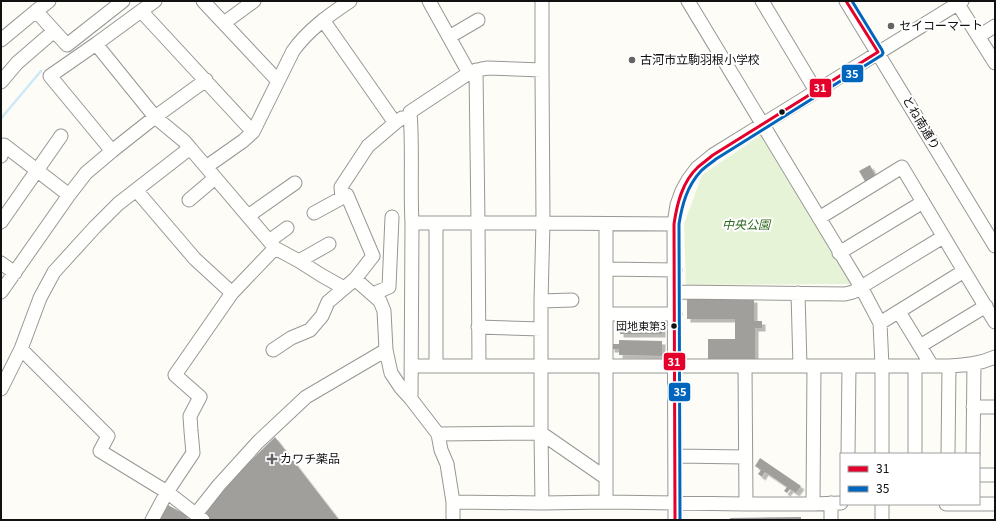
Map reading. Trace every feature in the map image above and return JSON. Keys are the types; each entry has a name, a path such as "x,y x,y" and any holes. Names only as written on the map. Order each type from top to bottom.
{"street":[{"path":"1,40 49,1"},
{"path":"36,11 67,45 123,1"},
{"path":"112,151 50,76 155,1"},
{"path":"203,1 278,81"},
{"path":"224,22 254,1"},
{"path":"206,168 253,132 293,51 300,41 323,20 350,1"},
{"path":"542,1 542,503"},
{"path":"688,1 861,288 880,323 882,366 882,453"},
{"path":"762,1 816,91"},
{"name":"とね南通り","path":"846,1 995,246"},
{"path":"433,2 449,37 472,71 478,223 479,366"},
{"path":"675,520 674,224 677,205 688,180 697,168 713,155 958,2 995,63"},
{"path":"141,11 253,132"},
{"path":"323,20 395,123"},
{"path":"449,37 478,20"},
{"path":"979,36 995,26"},
{"path":"1,82 17,63 54,31"},
{"path":"96,44 155,117 184,141 272,244 344,288"},
{"path":"342,198 341,187 368,146 410,112 472,71 488,68 542,70"},
{"path":"1,292 86,173 155,117 206,80"},
{"path":"410,112 412,134 410,196 412,223 411,399"},
{"path":"1,222 61,136"},
{"path":"1,156 4,145 69,195"},
{"path":"1,390 20,349 40,298 54,272 94,227 118,204 190,148"},
{"path":"819,218 902,167 995,322"},
{"path":"189,200 215,178"},
{"path":"248,216 295,183"},
{"path":"136,190 195,258 232,293"},
{"path":"274,350 291,338 310,330 322,316 328,302 355,279 373,256 347,195 314,213"},
{"path":"840,253 922,202"},
{"path":"372,294 389,287 392,217"},
{"path":"412,223 674,224"},
{"path":"436,224 436,366"},
{"path":"606,224 606,502"},
{"path":"152,520 167,492 193,453 190,416 200,397 175,375 232,293 287,228"},
{"path":"675,292 845,294 861,288 943,237"},
{"path":"299,261 329,244"},
{"path":"1,263 14,273"},
{"path":"606,269 675,270"},
{"path":"880,323 964,271"},
{"path":"355,279 380,301 384,311 386,350 392,373 401,388 438,434 441,450 447,464 453,502 453,520"},
{"path":"798,293 800,366"},
{"path":"541,300 572,300"},
{"path":"920,346 986,306"},
{"path":"899,312 932,366"},
{"path":"606,314 675,314"},
{"path":"478,327 542,329"},
{"path":"20,349 108,436 100,451 167,492 199,517 219,485 258,442 306,397 386,350"},
{"path":"411,366 949,366 985,362 995,357"},
{"path":"973,453 974,364"},
{"path":"745,366 746,504"},
{"path":"814,366 814,504"},
{"path":"848,453 849,366"},
{"path":"915,366 915,453"},
{"path":"948,453 949,366"},
{"path":"973,406 995,407"},
{"path":"438,434 541,433 606,478"},
{"path":"675,456 745,457"},
{"path":"980,475 995,475"},
{"path":"453,502 606,502 675,504 836,503 831,520"},
{"path":"980,504 995,504"},
{"path":"882,505 882,520"}],"green space":[{"name":"中央公園","path":"761,135 851,284 686,285 684,224 702,175"}],"building":[{"path":"870,165 876,177 866,183 859,171"},
{"path":"687,299 754,299 754,321 762,321 762,328 755,328 755,359 708,359 708,339 735,339 735,319 687,319"},
{"path":"619,320 662,320 662,334 620,334 620,329 616,329 616,323 619,323"},
{"path":"619,340 662,341 662,356 619,355 619,349 611,349 611,344 619,344"},
{"name":"カワチ薬品","path":"275,437 339,520 205,520 202,518 231,480"},
{"path":"760,458 801,486 796,493 790,489 787,493 784,491 787,487 765,472 762,477 758,474 761,470 755,466"},
{"path":"168,505 188,516 186,520 160,520"},
{"path":"801,517 801,520 730,520 730,518"}],"waterway":[{"path":"1,119 41,71"}],"transit line":[{"name":"31","path":"675,520 674,224 681,194 692,173 713,155 878,52 846,1"},
{"name":"35","path":"680,520 679,224 684,203 689,189 696,177 716,159 882,55 882,50 852,1"}],"place":[{"name":"セイコーマート","path":"891,26"},
{"name":"古河市立駒羽根小学校","path":"632,60"},
{"name":"団地東第3","path":"674,326"},
{"name":"カワチ薬品","path":"272,459"}]}
